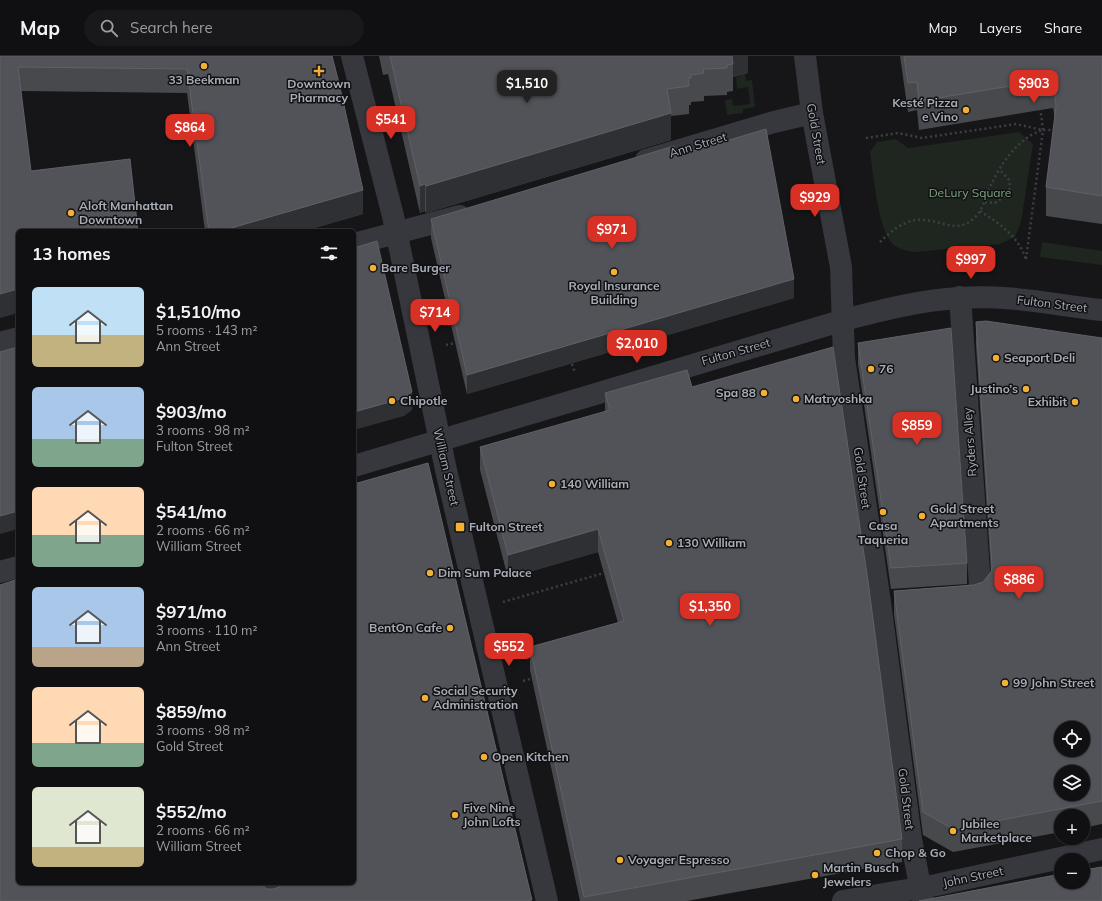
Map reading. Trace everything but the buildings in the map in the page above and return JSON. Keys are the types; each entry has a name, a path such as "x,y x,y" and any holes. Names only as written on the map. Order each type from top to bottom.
{"street":[{"name":"William Street","path":"352,56 397,233 439,440 547,901"},
{"name":"Gold Street","path":"805,56 812,114 841,267 844,320 844,358 890,601 911,839 921,894"},
{"name":"Ann Street","path":"629,165 768,124 812,114"},
{"path":"356,243 477,211"},
{"name":"Fulton Street","path":"356,465 844,320 889,309 960,298 1020,300 1102,310"},
{"name":"Ryders Alley","path":"936,598 973,596 978,594 980,586 960,298"},
{"path":"0,343 16,339"},
{"path":"0,572 16,568"},
{"name":"John Street","path":"843,901 921,894 1102,849"},
{"path":"267,885 271,901"}],"path":[{"path":"980,211 1015,237 1026,259 1044,130 1040,106"},
{"path":"866,138 898,133 922,138 1016,124 1044,130 1056,130"},
{"path":"880,242 895,229 906,223 925,220 958,227 967,223 980,211 985,202 988,191 1000,170 1026,138 1044,130"},
{"path":"985,202 995,203 1008,194 1010,186 1009,180 1000,170"},
{"path":"444,345 456,343"},
{"path":"572,364 576,374"},
{"path":"503,602 604,573"},
{"path":"515,652 539,645"},
{"path":"522,682 530,679"}],"green space":[{"path":"741,74 745,74 746,81 752,80 755,107 743,109 743,113 727,115 725,100 732,99 733,106 750,104 748,87 737,89 736,77 741,76"},
{"name":"DeLury Square","path":"1019,132 1033,144 1021,222 1015,237 1000,244 916,252 902,249 895,246 890,241 882,223 879,211 870,152 877,142 896,139 908,148"},
{"path":"1042,242 1102,251 1102,265 1040,257"}],"place":[{"name":"33 Beekman","path":"204,66"},
{"name":"Downtown Pharmacy","path":"319,71"},
{"name":"Kesté Pizza e Vino","path":"966,110"},
{"name":"Aloft Manhattan Downtown","path":"71,213"},
{"name":"Bare Burger","path":"373,268"},
{"name":"Royal Insurance Building","path":"614,272"},
{"name":"Seaport Deli","path":"996,358"},
{"name":"76","path":"871,369"},
{"name":"Justino’s","path":"1026,389"},
{"name":"Spa 88","path":"764,393"},
{"name":"Matryoshka","path":"796,399"},
{"name":"Chipotle","path":"392,401"},
{"name":"Exhibit","path":"1075,402"},
{"name":"140 William","path":"552,484"},
{"name":"Casa Taqueria","path":"883,512"},
{"name":"Gold Street Apartments","path":"922,516"},
{"name":"Fulton Street","path":"460,527"},
{"name":"130 William","path":"669,543"},
{"name":"Dim Sum Palace","path":"430,573"},
{"name":"BentOn Cafe","path":"450,628"},
{"name":"99 John Street","path":"1005,683"},
{"name":"Social Security Administration","path":"425,698"},
{"name":"Open Kitchen","path":"484,757"},
{"name":"Five Nine John Lofts","path":"455,815"},
{"name":"Jubilee Marketplace","path":"953,831"},
{"name":"Chop & Go","path":"877,853"},
{"name":"Voyager Espresso","path":"620,860"},
{"name":"Martin Busch Jewelers","path":"815,875"}]}
